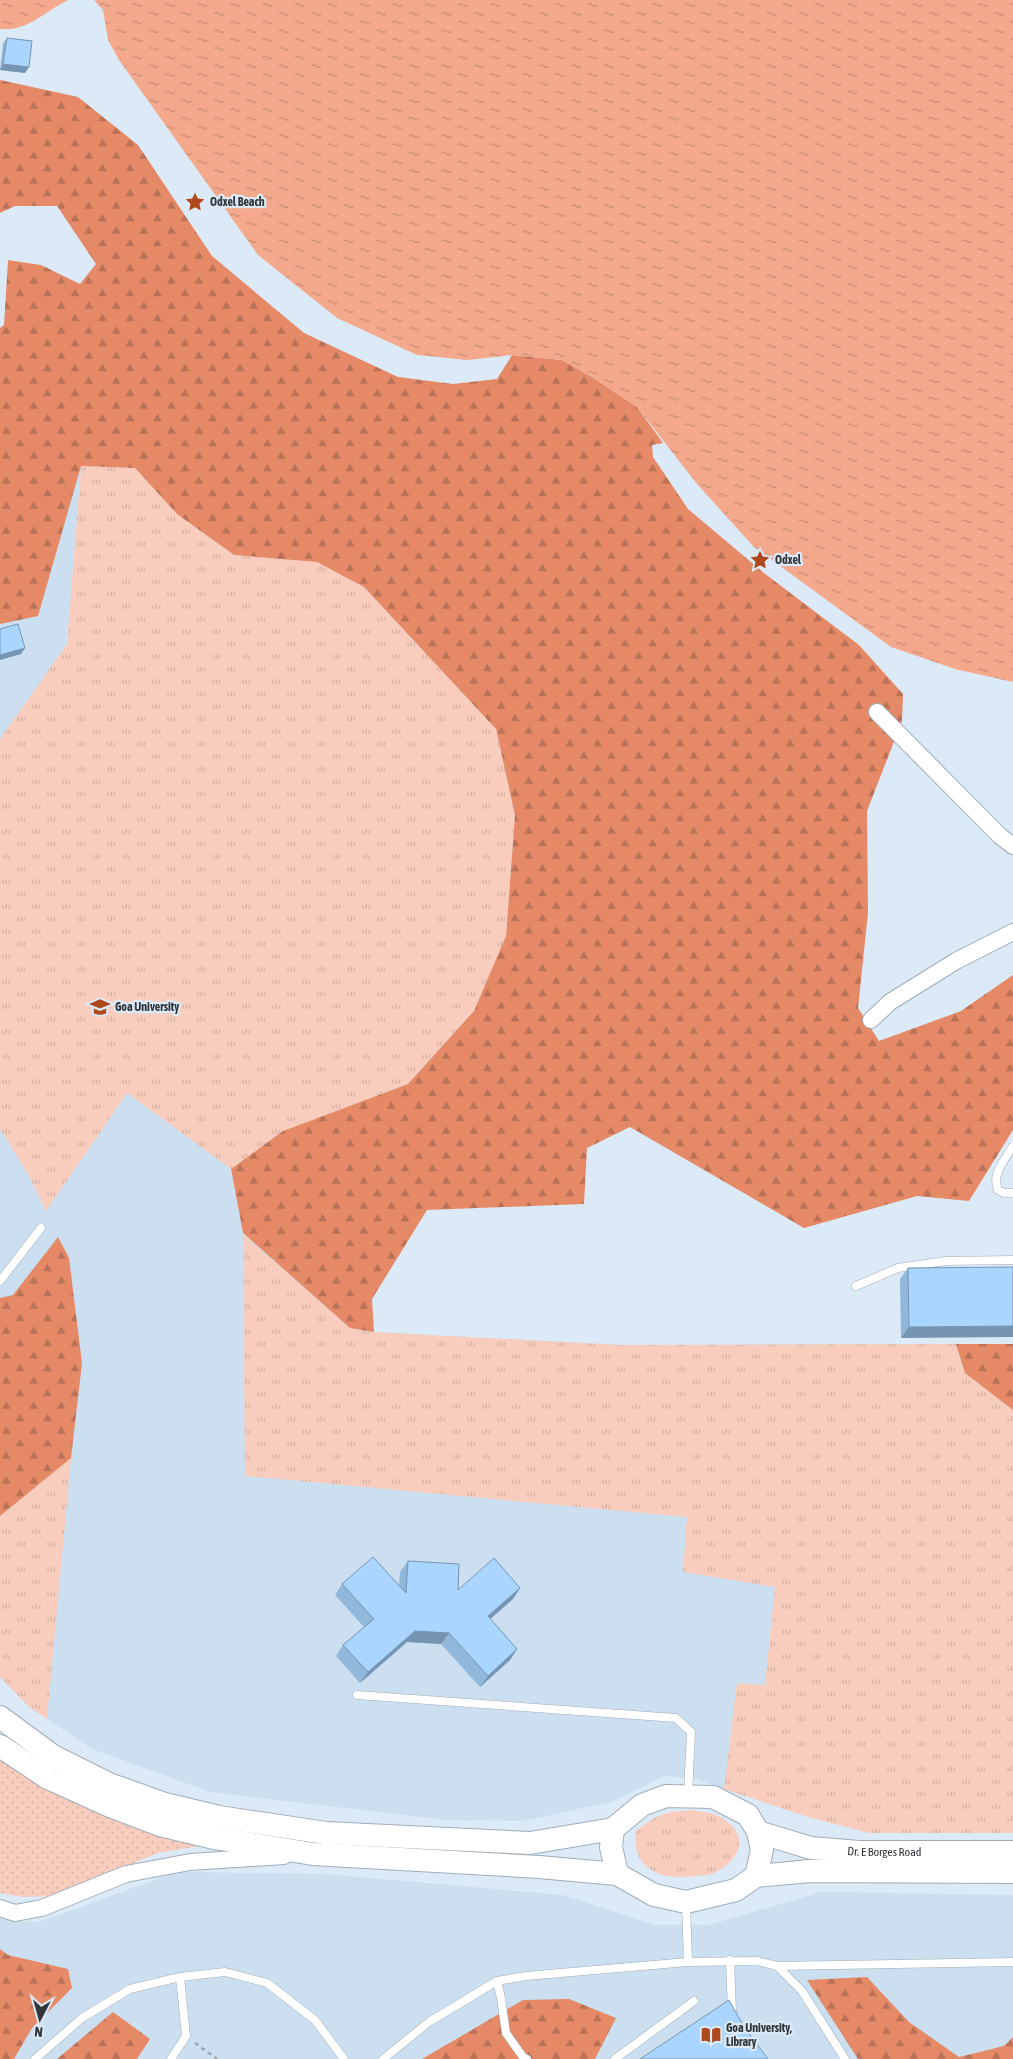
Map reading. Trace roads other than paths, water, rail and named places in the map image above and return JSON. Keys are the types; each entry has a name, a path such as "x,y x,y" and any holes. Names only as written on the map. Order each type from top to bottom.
{"main road":[{"path":"0,1717 53,1756 109,1784 165,1804 219,1817 326,1833 530,1843 613,1829 642,1805 666,1796 713,1797 748,1815 758,1832 762,1850 756,1876 736,1890 686,1902 654,1895 617,1874 539,1867 313,1854 214,1838 160,1825 110,1806 48,1778 0,1746"},
{"path":"613,1829 611,1847 617,1874"},
{"name":"Dr. E Borges Road","path":"758,1832 811,1848 859,1852 1013,1852"},
{"name":"Dr. E Borges Road","path":"756,1876 810,1871 1013,1872"}],"street":[{"path":"877,712 1000,836 1013,846"},
{"path":"871,1020 890,1002 956,961 1013,932"},
{"path":"0,1908 15,1913 42,1908 126,1874 190,1862 313,1854"}],"lane":[{"path":"1013,1146 996,1174 995,1184 998,1190 1004,1193 1013,1193"},
{"path":"0,1281 41,1228"},
{"path":"856,1286 898,1268 945,1261 1013,1260"},
{"path":"357,1695 676,1718 691,1732 688,1796"},
{"path":"686,1902 688,1962"},
{"path":"730,1960 730,2004 733,2020"},
{"path":"383,2059 430,2022 497,1981 526,1976 730,1960 757,1961 777,1966 1013,1962"},
{"path":"777,1966 802,1991 845,2059"},
{"path":"35,2059 82,2018 130,1989 180,1977 225,1972 267,1983 315,2020 344,2059"},
{"path":"171,2059 186,2036 180,1977"},
{"path":"497,1981 506,2033 523,2057 527,2059"},
{"path":"615,2059 694,2001"}],"water":[{"path":"0,0 68,0 27,24 10,29 0,29"},
{"path":"94,0 1013,0 1013,682 955,669 891,647 754,547 697,484 637,407 592,377 562,360 512,355 467,360 417,355 337,318 258,255 119,60 108,40 103,10"}],"place":[{"name":"Odxel Beach","path":"195,202"},
{"name":"Odxel","path":"760,560"},
{"name":"Goa University","path":"100,1007"},
{"name":"Goa University, Library","path":"711,2035"}]}
